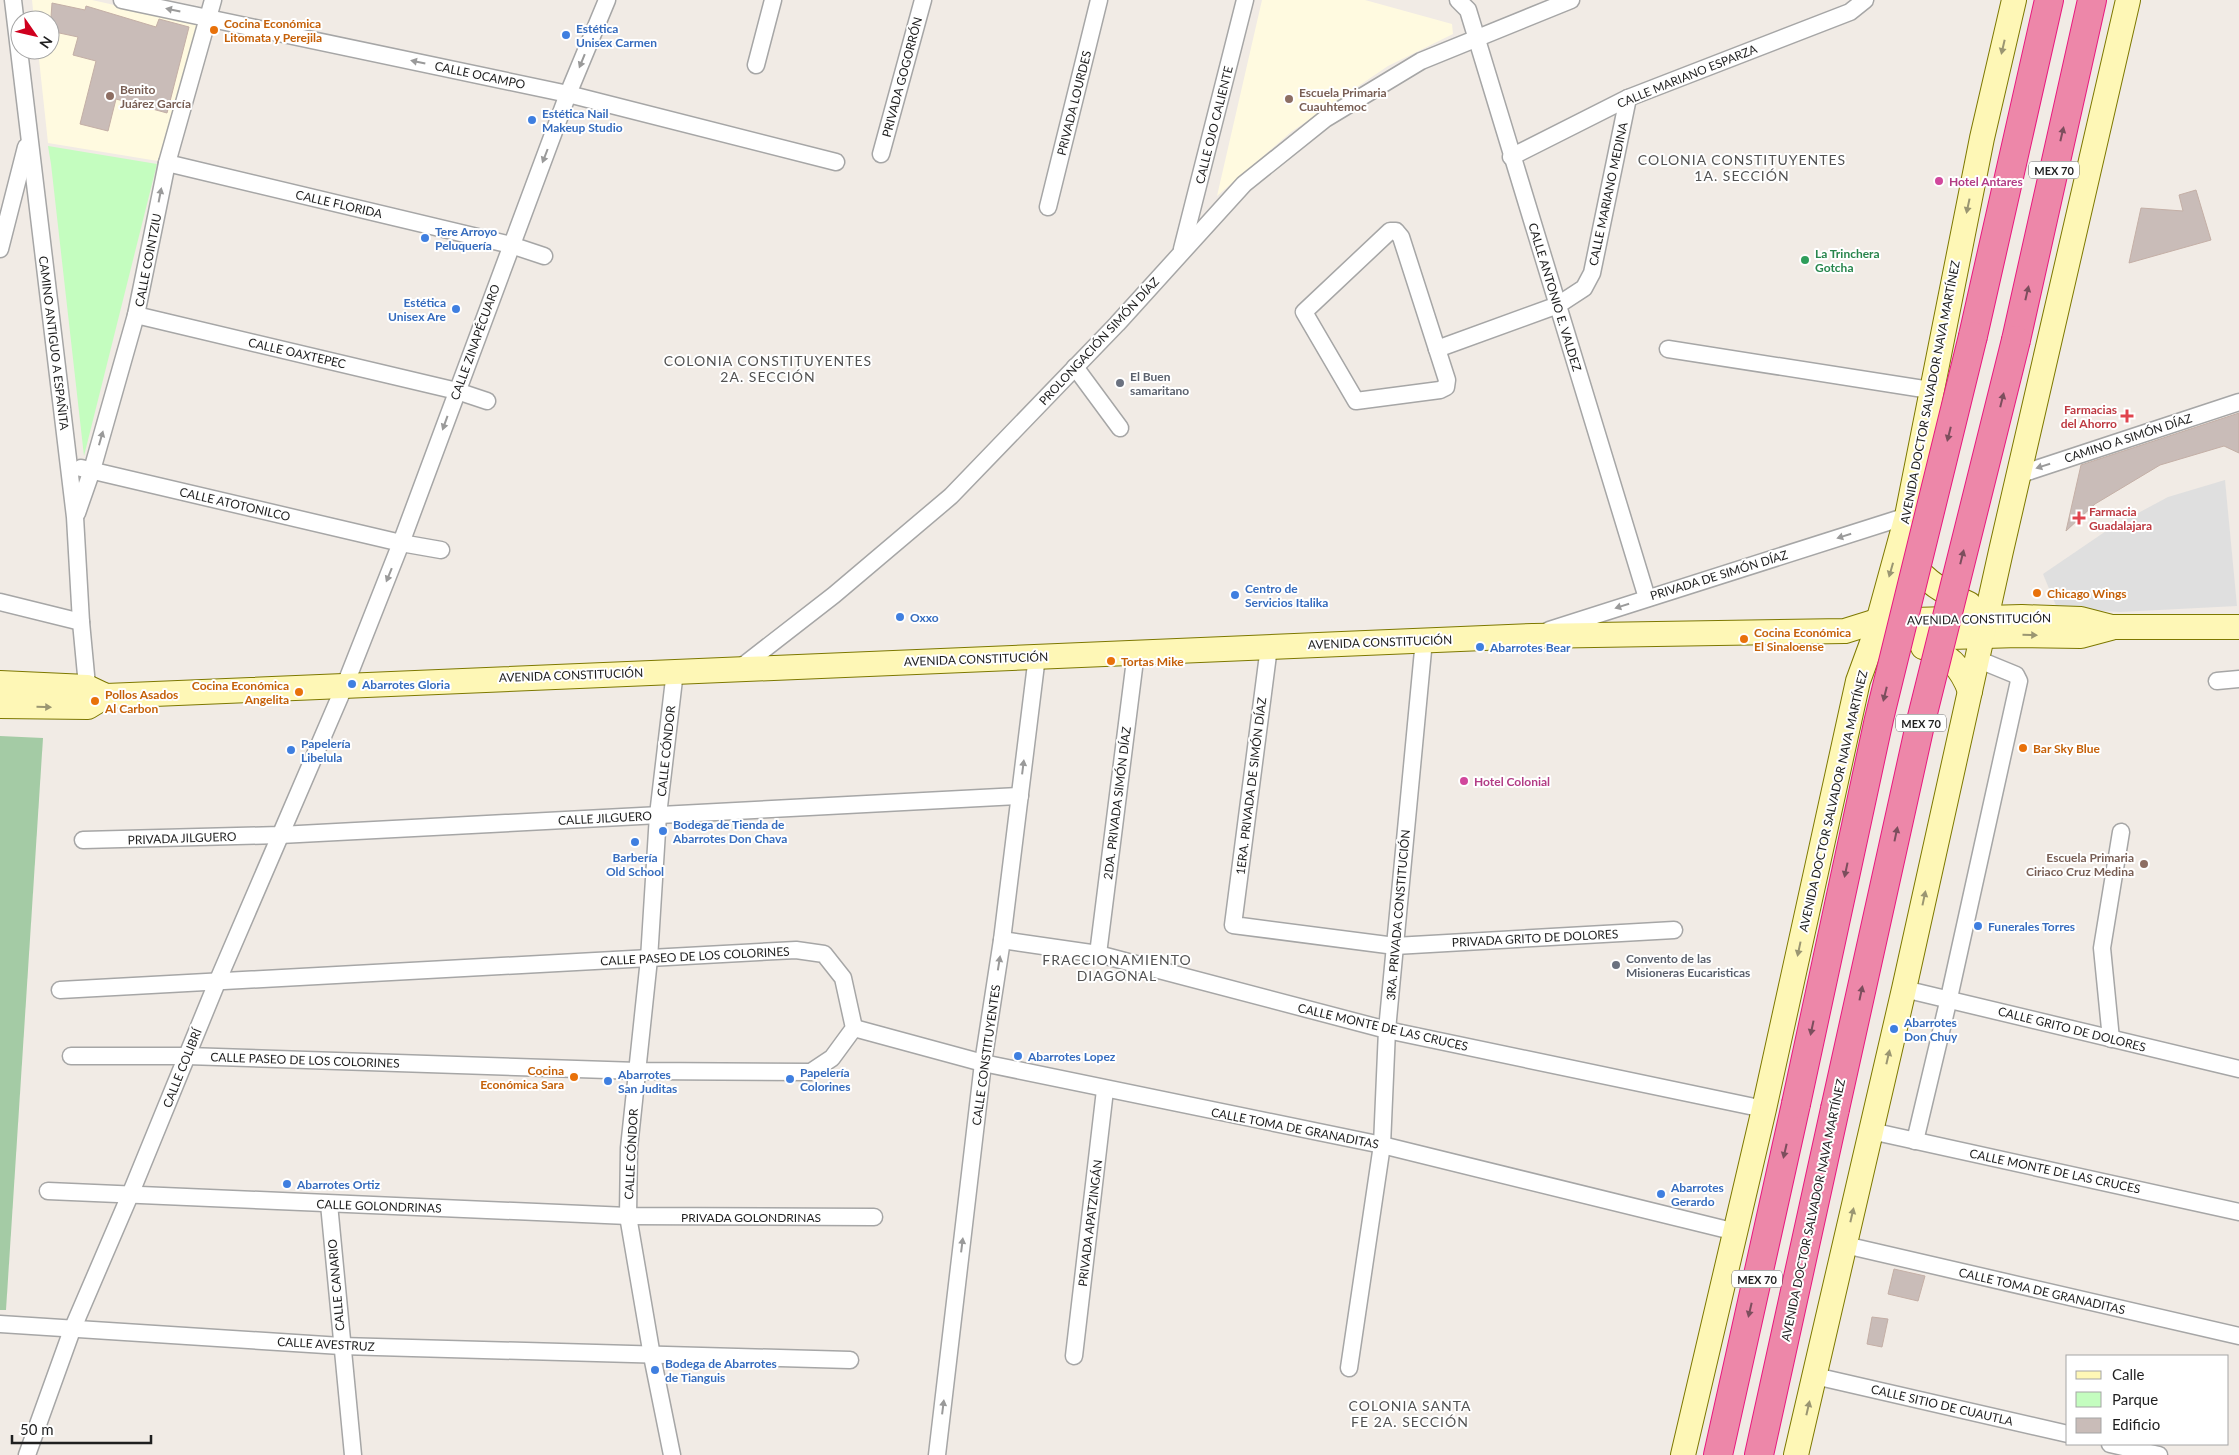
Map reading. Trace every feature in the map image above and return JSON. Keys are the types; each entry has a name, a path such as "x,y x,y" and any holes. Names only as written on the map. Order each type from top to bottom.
{"highway":[{"name":"AVENIDA DOCTOR SALVADOR NAVA MARTÍNEZ","path":"1718,1450 1796,1104 1879,719 1973,336 2049,0"},
{"name":"AVENIDA DOCTOR SALVADOR NAVA MARTÍNEZ","path":"1759,1455 1920,725 2016,340 2089,13 2096,0"}],"main road":[{"name":"AVENIDA DOCTOR SALVADOR NAVA MARTÍNEZ","path":"1683,1455 1736,1232 1858,681 1875,630 1904,526 1982,138 2014,0"},
{"path":"1796,1455 1846,1245 2018,475 2128,0"},
{"path":"1904,526 1910,560 1930,581 1985,623"},
{"name":"AVENIDA CONSTITUCIÓN","path":"0,706 94,697 345,685 1269,646 1533,636 1875,630 1985,623 2022,617 2081,619 2112,627 2239,628"},
{"name":"AVENIDA CONSTITUCIÓN","path":"1985,623 2081,636 2112,627"},
{"path":"1858,681 1870,666 1884,654 1901,648 1919,646 1936,651 1952,660 1963,674 1970,691"},
{"name":"AVENIDA CONSTITUCIÓN","path":"0,683 94,697"}],"street":[{"name":"CAMINO ANTIGUO A ESPAÑITA","path":"13,0 28,138 75,517 80,622 94,697"},
{"name":"CALLE OCAMPO","path":"122,0 568,94 836,162"},
{"name":"CALLE COINTZIU","path":"75,517 92,470 136,315 167,163 213,0"},
{"name":"CALLE ZINAPÉCUARO","path":"345,685 401,543 568,94 607,0"},
{"path":"756,65 773,0"},
{"name":"PRIVADA GOGORRÓN","path":"881,154 923,0"},
{"name":"PRIVADA LOURDES","path":"1048,207 1099,0"},
{"name":"CALLE OJO CALIENTE","path":"1182,251 1245,0"},
{"name":"CALLE ANTONIO E. VALDEZ","path":"1458,0 1468,10 1511,157 1647,598"},
{"name":"PROLONGACIÓN SIMÓN DÍAZ","path":"740,668 834,595 951,496 989,459 1117,324 1244,184 1326,119 1421,61 1571,0"},
{"name":"CALLE MARIANO ESPARZA","path":"1511,157 1628,98 1850,12 1865,0"},
{"name":"CALLE MARIANO MEDINA","path":"1437,349 1558,306 1584,288 1592,273 1628,98"},
{"path":"0,249 28,138"},
{"name":"CALLE FLORIDA","path":"167,163 511,245 544,256"},
{"path":"1390,231 1396,231 1401,237 1437,349 1447,380 1446,387 1440,390 1356,401 1304,312 1390,231"},
{"name":"CALLE OAXTEPEC","path":"136,315 457,391 487,401"},
{"path":"1668,349 1930,390"},
{"path":"1075,367 1120,428"},
{"name":"CAMINO A SIMÓN DÍAZ","path":"2018,475 2239,402"},
{"name":"CALLE ATOTONILCO","path":"69,466 401,543 441,550"},
{"name":"PRIVADA DE SIMÓN DÍAZ","path":"1533,636 1647,598 1904,526"},
{"path":"0,602 80,622"},
{"path":"1915,1141 1949,998 2019,681 1985,623"},
{"name":"3RA. PRIVADA CONSTITUCIÓN","path":"1349,1368 1382,1146 1387,1030 1424,640"},
{"name":"1ERA. PRIVADA DE SIMÓN DÍAZ","path":"1269,646 1233,925 1395,946"},
{"name":"2DA. PRIVADA SIMÓN DÍAZ","path":"1098,954 1136,652"},
{"name":"CALLE CONSTITUYENTES","path":"937,1455 983,1064 1002,940 1037,656"},
{"name":"CALLE CÓNDOR","path":"672,1455 652,1356 628,1216 629,1148 649,959 658,815 674,671"},
{"path":"2218,681 2239,679"},
{"name":"CALLE COLIBRÍ","path":"27,1455 72,1330 130,1195 218,980 345,685"},
{"name":"CALLE JILGUERO","path":"280,835 1020,796"},
{"path":"2111,1040 2102,948 2121,832"},
{"name":"PRIVADA JILGUERO","path":"83,840 280,835"},
{"name":"PRIVADA GRITO DE DOLORES","path":"1395,946 1674,930"},
{"name":"CALLE MONTE DE LAS CRUCES","path":"1002,940 1098,954 1387,1030 1764,1108"},
{"name":"CALLE PASEO DE LOS COLORINES","path":"60,990 796,950 824,954 843,978 854,1028 832,1058 811,1072 638,1071 187,1056 71,1056"},
{"name":"CALLE GRITO DE DOLORES","path":"1904,989 1949,998 2111,1040 2239,1069"},
{"name":"CALLE TOMA DE GRANADITAS","path":"854,1028 983,1064 1382,1146 1736,1232"},
{"name":"PRIVADA APATZINGÁN","path":"1074,1356 1106,1090"},
{"name":"CALLE MONTE DE LAS CRUCES","path":"1871,1131 2239,1212"},
{"path":"48,1191 130,1195"},
{"name":"CALLE GOLONDRINAS","path":"130,1195 628,1216"},
{"name":"CALLE CANARIO","path":"329,1204 341,1346 353,1455"},
{"name":"PRIVADA GOLONDRINAS","path":"628,1216 874,1217"},
{"name":"CALLE TOMA DE GRANADITAS","path":"1846,1245 2239,1336"},
{"name":"CALLE AVESTRUZ","path":"0,1324 341,1346 850,1360"},
{"name":"CALLE SITIO DE CUAUTLA","path":"1815,1376 2066,1434"},
{"path":"2115,1445 2160,1455"}],"shaded area":[{"name":"Benito Juárez García","path":"32,0 92,0 199,24 158,161 48,143 39,60 60,60 60,10 33,10"},
{"name":"Escuela Primaria Cuauhtemoc","path":"1262,0 1365,0 1452,24 1453,34 1388,66 1291,132 1217,196"},
{"path":"2225,480 2237,606 2120,612 2057,608 2043,574 2112,527 2168,497"}],"green space":[{"path":"48,146 157,164 84,456 51,164"},
{"path":"0,736 43,738 6,1310 0,1310"}],"building":[{"path":"52,3 85,10 86,6 156,27 159,19 189,27 167,113 116,99 108,131 80,124 96,61 73,55 78,37 60,33 60,10 52,10"},
{"path":"2196,190 2211,240 2129,263 2141,208 2183,211 2179,195"},
{"path":"2239,413 2239,453 2224,446 2160,465 2095,504 2066,531 2081,465"},
{"path":"1894,1269 1925,1276 1918,1301 1888,1294"},
{"path":"1872,1317 1888,1319 1882,1347 1867,1344"}],"place":[{"name":"Cocina Económica Litomata y Perejila","path":"214,30"},
{"name":"Estética Unisex Carmen","path":"566,35"},
{"name":"Benito Juárez García","path":"110,96"},
{"name":"Escuela Primaria Cuauhtemoc","path":"1289,99"},
{"name":"Estética Nail Makeup Studio","path":"532,120"},
{"name":"Hotel Antares","path":"1939,181"},
{"name":"Tere Arroyo Peluquería","path":"425,238"},
{"name":"La Trinchera Gotcha","path":"1805,260"},
{"name":"Estética Unisex Are","path":"456,309"},
{"name":"El Buen samaritano","path":"1120,383"},
{"name":"Farmacias del Ahorro","path":"2127,416"},
{"name":"Farmacia Guadalajara","path":"2079,518"},
{"name":"Chicago Wings","path":"2037,593"},
{"name":"Centro de Servicios Italika","path":"1235,595"},
{"name":"Oxxo","path":"900,617"},
{"name":"Cocina Económica El Sinaloense","path":"1744,639"},
{"name":"Abarrotes Bear","path":"1480,647"},
{"name":"Tortas Mike","path":"1111,661"},
{"name":"Abarrotes Gloria","path":"352,684"},
{"name":"Cocina Económica Angelita","path":"299,692"},
{"name":"Pollos Asados Al Carbon","path":"95,701"},
{"name":"Bar Sky Blue","path":"2023,748"},
{"name":"Papelería Libelula","path":"291,750"},
{"name":"Hotel Colonial","path":"1464,781"},
{"name":"Bodega de Tienda de Abarrotes Don Chava","path":"663,831"},
{"name":"Barbería Old School","path":"635,842"},
{"name":"Escuela Primaria Ciriaco Cruz Medina","path":"2144,864"},
{"name":"Funerales Torres","path":"1978,926"},
{"name":"Convento de las Misioneras Eucaristicas","path":"1616,965"},
{"name":"Abarrotes Don Chuy","path":"1894,1029"},
{"name":"Abarrotes Lopez","path":"1018,1056"},
{"name":"Cocina Económica Sara","path":"574,1077"},
{"name":"Papelería Colorines","path":"790,1079"},
{"name":"Abarrotes San Juditas","path":"608,1081"},
{"name":"Abarrotes Ortiz","path":"287,1184"},
{"name":"Abarrotes Gerardo","path":"1661,1194"},
{"name":"Bodega de Abarrotes de Tianguis","path":"655,1370"}],"district":[{"name":"COLONIA CONSTITUYENTES 1A. SECCIÓN","path":"1742,168"},
{"name":"COLONIA CONSTITUYENTES 2A. SECCIÓN","path":"768,368"},
{"name":"FRACCIONAMIENTO DIAGONAL","path":"1117,968"},
{"name":"COLONIA SANTA FE 2A. SECCIÓN","path":"1410,1414"}]}
